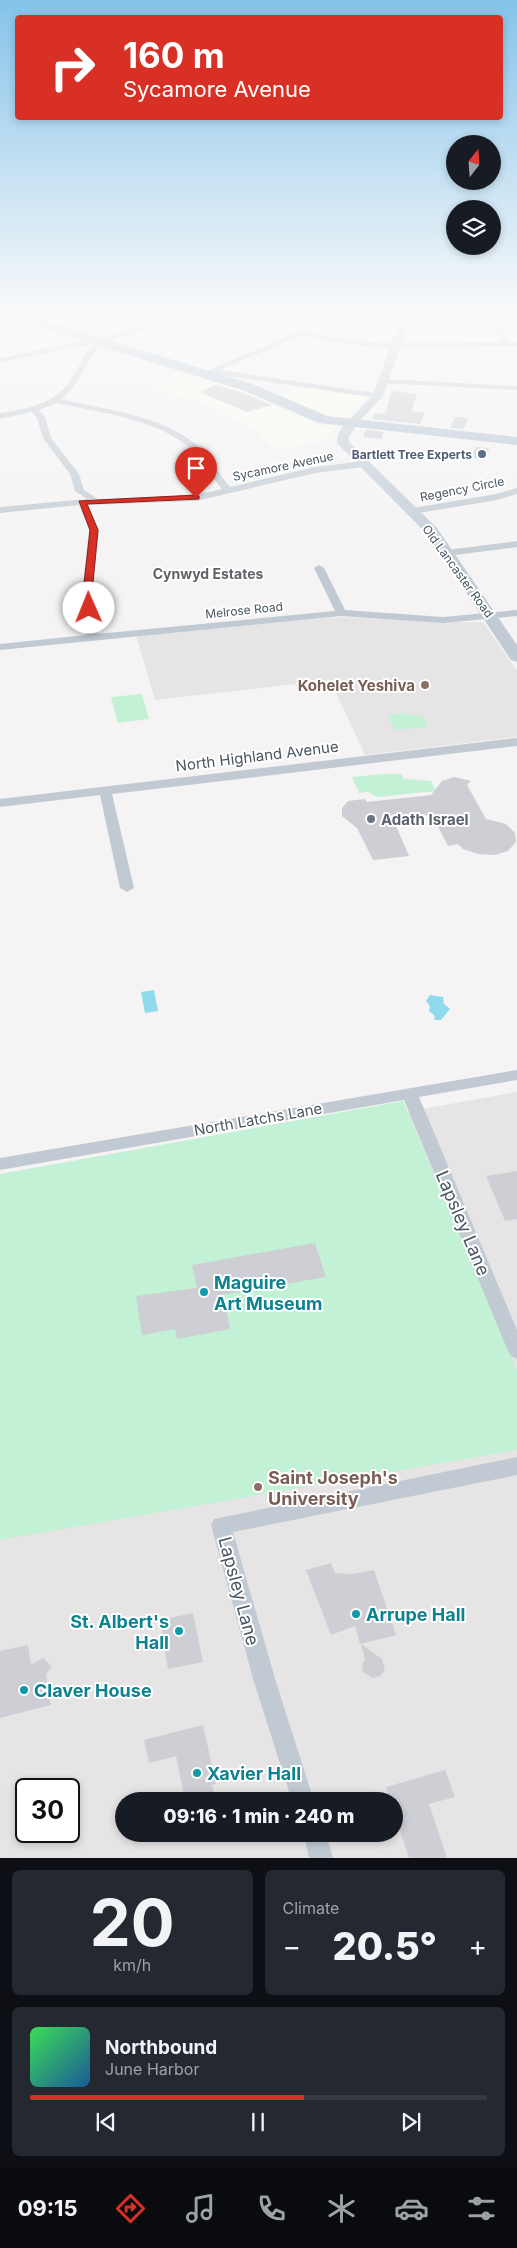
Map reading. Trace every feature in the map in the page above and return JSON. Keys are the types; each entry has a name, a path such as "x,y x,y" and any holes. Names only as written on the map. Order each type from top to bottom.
{"main road":[{"path":"274,399 319,419 517,441"},
{"name":"Old Lancaster Road","path":"351,424 342,441 362,464 413,511 447,552 517,657"}],"street":[{"path":"0,416 35,410 59,399"},
{"path":"351,424 375,399"},
{"path":"57,401 140,421 180,436 202,454 229,491"},
{"path":"35,410 41,417 47,438 74,474 80,491 97,502"},
{"name":"Sycamore Avenue","path":"0,510 62,503 170,500 229,491 315,470 362,464"},
{"path":"62,503 80,491"},
{"name":"Regency Circle","path":"413,511 497,497 516,491"},
{"path":"82,502 94,530 88,593 92,637"},
{"path":"447,552 517,544"},
{"path":"319,568 341,613"},
{"name":"Melrose Road","path":"0,647 341,613 442,620 490,616"},
{"path":"490,616 517,613"},
{"name":"North Highland Avenue","path":"0,803 517,742"},
{"path":"105,791 127,888"},
{"name":"North Latchs Lane","path":"0,1164 517,1075"},
{"name":"Lapsley Lane","path":"411,1094 412,1101 517,1351"},
{"name":"Lapsley Lane","path":"300,1792 264,1682 221,1525 517,1466"},
{"path":"317,1842 321,1858"}],"shaded area":[{"path":"188,399 259,399 298,417 334,430 329,435 330,439 274,450 257,432 215,411 218,409"},
{"path":"287,399 366,399 346,417 337,418 315,412"},
{"name":"Kohelet Yeshiva","path":"340,617 483,622 517,671 517,737 365,755 330,680 155,700 136,635"},
{"name":"Saint Joseph's University","path":"517,1092 517,1858 0,1858 0,1185"}],"green space":[{"path":"142,694 149,719 118,723 111,697"},
{"path":"408,713 411,716 422,715 428,727 395,730 387,715"},
{"path":"401,774 404,779 431,781 436,791 377,797 368,792 359,793 352,777"},
{"path":"403,1101 517,1370 517,1450 0,1540 0,1174"}],"water":[{"path":"154,990 158,1011 145,1013 141,992"},
{"path":"430,995 443,997 444,1004 450,1009 441,1020 434,1020 435,1016 429,1011 430,1006 426,1001"}],"building":[{"path":"215,399 257,399 272,405 247,412"},
{"path":"390,399 416,399 412,411 425,412 420,424 372,419 375,413 385,414"},
{"path":"455,417 468,418 464,429 450,428"},
{"path":"366,430 384,432 381,439 363,437"},
{"name":"Bartlett Tree Experts","path":"475,447 489,448 486,459 471,458"},
{"name":"Adath Israel","path":"454,777 471,781 467,785 486,819 506,824 515,833 516,842 508,851 495,855 478,854 463,849 458,844 448,846 432,815 393,819 409,856 373,860 357,828 342,816 342,808 348,801 365,799 367,802 431,795 442,781"},
{"path":"517,1171 517,1219 505,1221 486,1176"},
{"name":"Maguire Art Museum","path":"315,1243 326,1277 223,1295 230,1329 177,1339 175,1329 142,1335 136,1296 197,1288 192,1265"},
{"name":"Arrupe Hall","path":"331,1563 335,1573 354,1574 374,1570 396,1635 360,1644 355,1626 331,1635 306,1570"},
{"name":"St. Albert's Hall","path":"193,1613 203,1662 168,1669 160,1620"},
{"path":"361,1644 382,1659 385,1670 380,1676 373,1678 363,1672 362,1665 365,1659"},
{"name":"Claver House","path":"28,1645 31,1665 43,1658 52,1667 46,1674 51,1705 0,1718 0,1651"},
{"name":"Xavier Hall","path":"203,1725 216,1784 212,1785 214,1792 183,1792 176,1756 149,1763 144,1740"},
{"path":"445,1770 455,1797 429,1804 447,1858 409,1858 403,1839 403,1792 388,1792 386,1787"}],"place":[{"name":"Bartlett Tree Experts","path":"482,454"},
{"name":"Kohelet Yeshiva","path":"425,685"},
{"name":"Adath Israel","path":"371,819"},
{"name":"Maguire Art Museum","path":"204,1292"},
{"name":"Saint Joseph's University","path":"258,1487"},
{"name":"Arrupe Hall","path":"356,1614"},
{"name":"St. Albert's Hall","path":"179,1631"},
{"name":"Claver House","path":"24,1690"},
{"name":"Xavier Hall","path":"197,1773"}],"district":[{"name":"Cynwyd Estates","path":"208,573"}],"route":[{"path":"89,608 88,593 94,530 82,502 135,502 196,498"}]}
